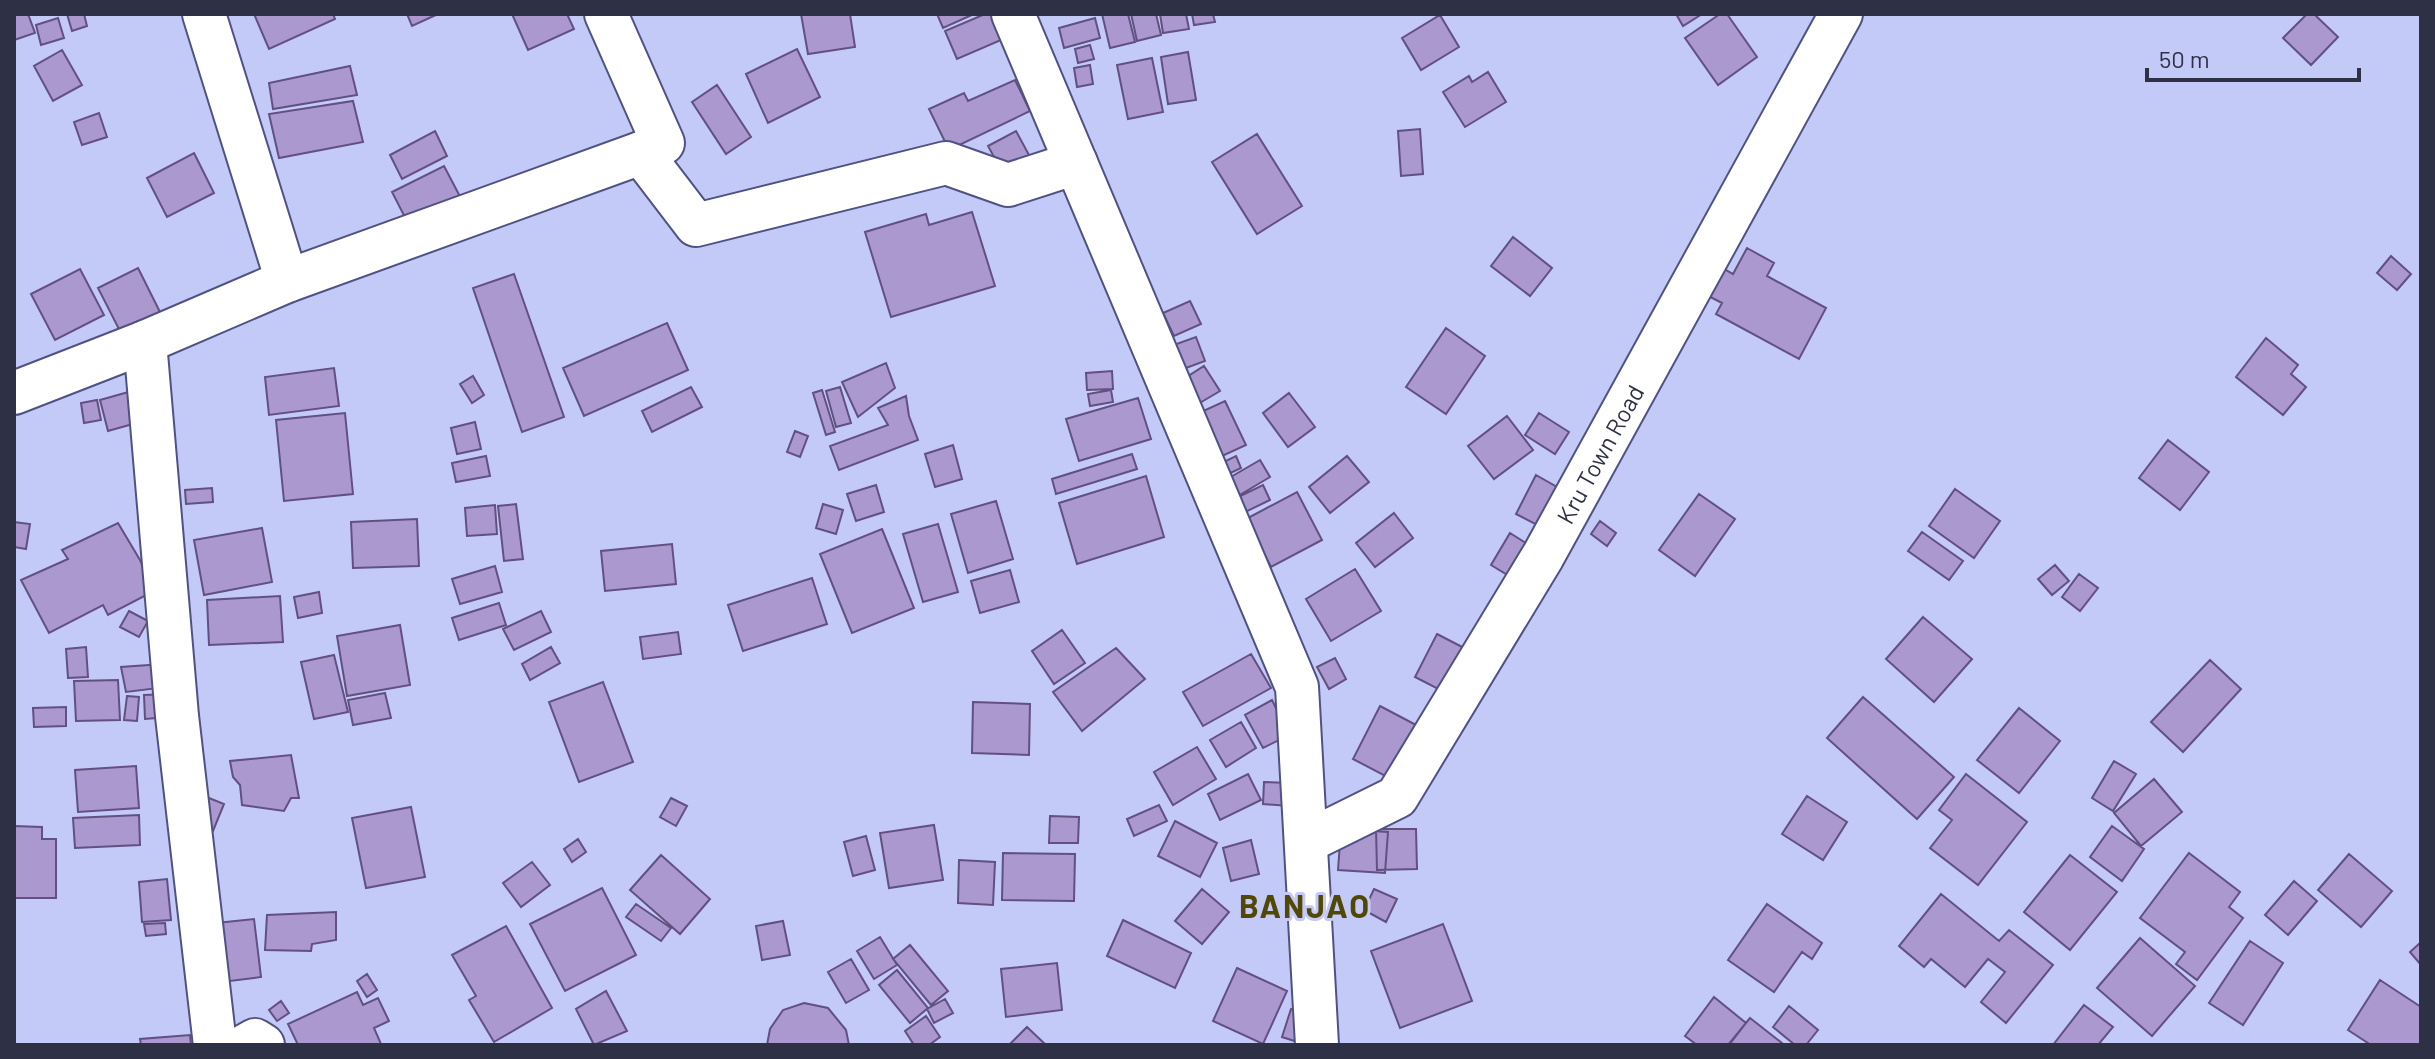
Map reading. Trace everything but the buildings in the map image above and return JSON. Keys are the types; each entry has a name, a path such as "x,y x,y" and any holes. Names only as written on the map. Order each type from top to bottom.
{"street":[{"path":"204,14 287,281"},
{"path":"14,393 145,342 287,281 663,143 606,14"},
{"path":"1013,14 1297,687 1317,1045"},
{"name":"Kru Town Road","path":"1306,842 1397,797 1543,556 1841,14"},
{"path":"641,153 696,225 946,163 1008,185 1076,163"},
{"path":"145,342 177,716 215,1045"},
{"path":"246,1045 255,1040 263,1045"}],"district":[{"name":"BANJAO","path":"1305,905"}]}
